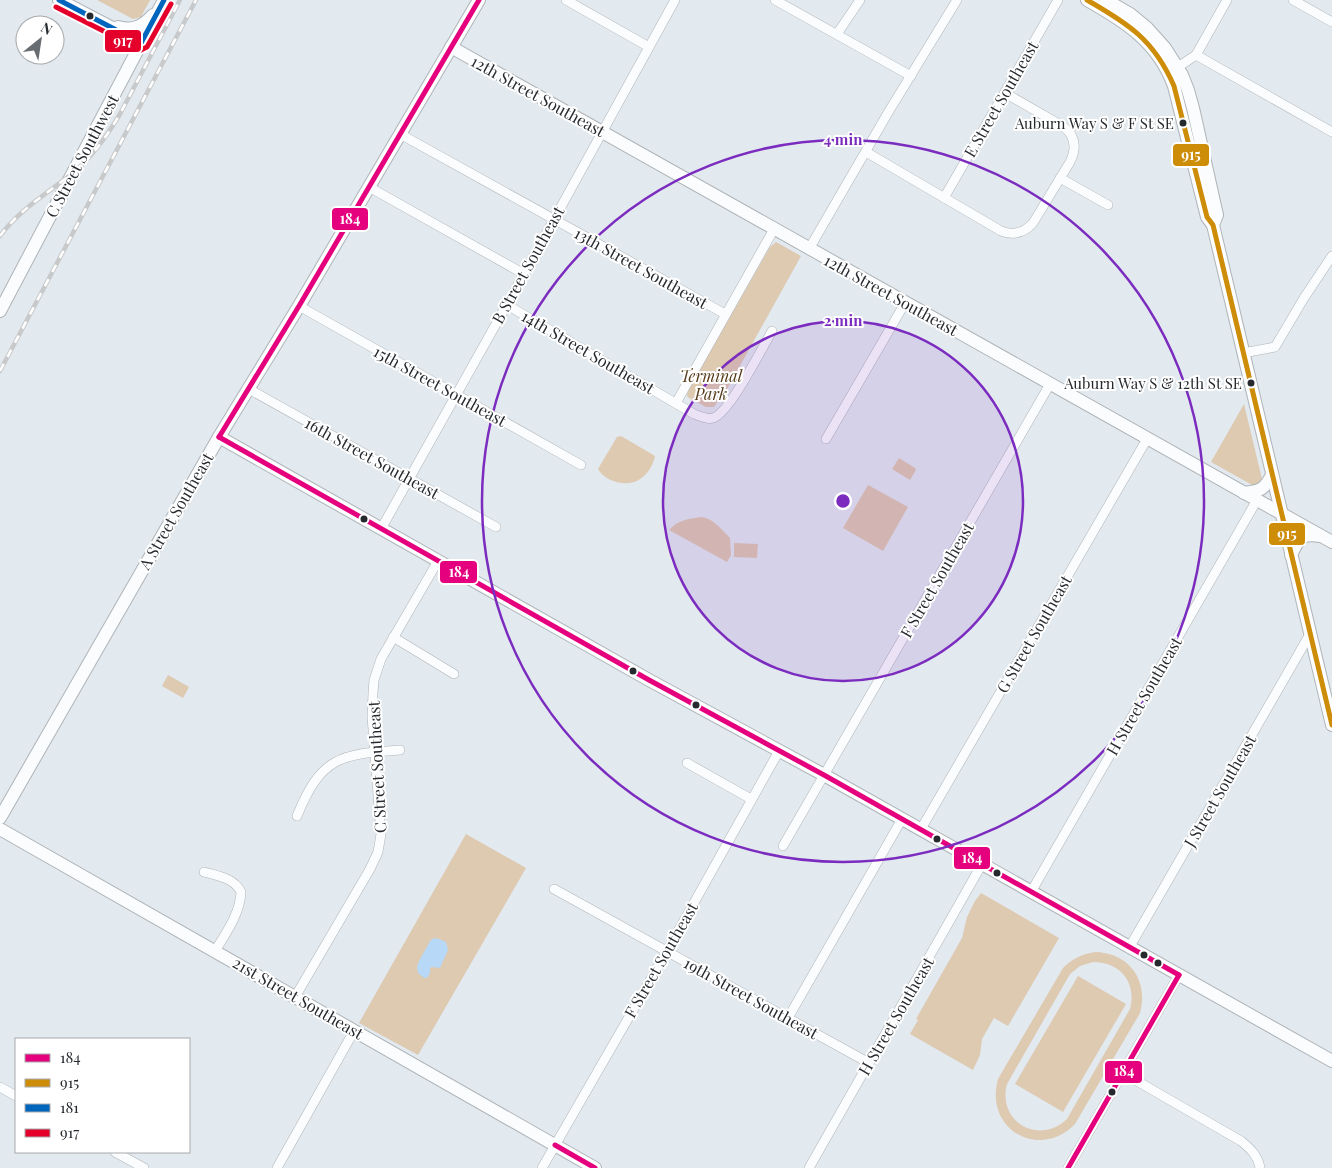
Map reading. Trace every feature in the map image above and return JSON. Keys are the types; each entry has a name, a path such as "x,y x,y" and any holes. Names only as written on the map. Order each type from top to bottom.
{"street":[{"path":"59,0 141,43"},
{"name":"A Street Southeast","path":"0,818 247,388 299,306 478,0"},
{"path":"566,0 649,46"},
{"name":"B Street Southeast","path":"381,529 675,0"},
{"path":"775,0 911,76"},
{"path":"836,34 860,0"},
{"path":"809,249 957,0"},
{"name":"E Street Southeast","path":"944,198 1058,0"},
{"path":"1087,0 1121,20 1138,33 1173,70 1188,90 1217,215 1213,225 1332,725"},
{"path":"1106,0 1130,14 1147,28 1165,48 1173,70"},
{"path":"1173,70 1196,55 1227,0"},
{"path":"1294,0 1332,22"},
{"path":"106,24 135,29 146,22 162,4"},
{"name":"C Street Southwest","path":"0,311 162,4"},
{"name":"12th Street Southeast","path":"451,47 1326,539"},
{"path":"1196,55 1332,132"},
{"path":"866,152 1002,232 1012,234 1021,232 1032,224 1073,156 1075,148 1074,140 1064,126 1005,93"},
{"name":"13th Street Southeast","path":"400,134 725,314"},
{"path":"1060,178 1108,205"},
{"path":"369,187 524,274"},
{"path":"676,403 774,229"},
{"path":"1243,354 1275,347 1332,256"},
{"path":"826,439 905,303"},
{"name":"14th Street Southeast","path":"507,305 694,414 706,418 714,418 722,413 772,331"},
{"name":"15th Street Southeast","path":"299,306 581,465"},
{"name":"F Street Southeast","path":"783,846 1050,384"},
{"name":"16th Street Southeast","path":"247,388 496,527"},
{"path":"219,436 649,680 921,829 1332,1061"},
{"name":"G Street Southeast","path":"921,829 1147,439"},
{"path":"1244,493 1262,489 1272,475"},
{"name":"H Street Southeast","path":"1031,892 1257,500"},
{"path":"1292,556 1302,536 1311,535 1326,539"},
{"name":"C Street Southeast","path":"295,997 370,869 378,852 381,834 372,704 374,680 381,659 438,561"},
{"name":"J Street Southeast","path":"1129,948 1310,634"},
{"path":"393,638 454,674"},
{"path":"297,816 311,786 332,764 351,756 400,750"},
{"name":"F Street Southeast","path":"542,1168 779,751"},
{"path":"687,763 752,799"},
{"path":"788,1018 902,819"},
{"name":"21st Street Southeast","path":"0,829 595,1168"},
{"name":"H Street Southeast","path":"809,1168 982,864"},
{"path":"204,872 235,883 241,892 239,907 235,917 215,952"},
{"name":"19th Street Southeast","path":"554,889 869,1063"},
{"path":"1068,1168 1179,975"},
{"path":"277,1168 354,1031"},
{"path":"1123,1073 1241,1141 1254,1152 1259,1161 1260,1168"},
{"path":"0,1087 15,1095"},
{"path":"117,1153 144,1168"}],"green space":[{"path":"97,0 150,0 141,17 133,19"},
{"name":"Terminal Park","path":"776,242 801,256 721,400 719,399 714,407 706,407 689,398 687,396 688,390 770,247"},
{"path":"1244,404 1262,479 1259,485 1254,486 1211,462"},
{"path":"621,436 655,456 645,475 635,482 623,483 611,480 601,474 598,469 617,437"},
{"path":"899,458 916,470 910,480 892,469"},
{"path":"868,485 908,507 883,551 843,528"},
{"path":"701,517 713,522 730,538 731,555 727,562 669,530 680,522"},
{"path":"734,543 758,544 757,558 734,557"},
{"path":"168,675 189,687 183,698 162,686"},
{"path":"466,834 526,868 418,1055 359,1023"},
{"path":"981,893 1059,938 1008,1026 994,1018 982,1039 980,1055 973,1070 910,1034 918,1020 916,1019 962,938 967,917"},
{"path":"1095,952 1118,957 1134,970 1142,990 1140,1013 1075,1124 1061,1135 1046,1140 1031,1139 1018,1134 1007,1125 999,1112 996,1097 998,1079 1063,968 1078,957","holes":["1093,962 1103,963 1124,975 1131,990 1130,1009 1067,1119 1056,1127 1044,1130 1033,1130 1023,1126 1014,1119 1008,1109 1006,1098 1007,1084 1070,974 1080,966"]},
{"path":"1078,976 1126,1004 1063,1112 1015,1084"}],"water":[{"path":"434,938 446,942 448,950 440,968 430,968 427,978 424,978 418,973 418,963 430,941"}],"railway":[{"path":"0,236 25,209 81,166 99,145 120,114 180,0"},
{"path":"0,371 196,0"}],"transit line":[{"name":"181","path":"59,0 141,43 164,0"},
{"name":"184","path":"219,437 299,306 479,0"},
{"name":"915","path":"1087,0 1116,17 1139,35 1158,57 1174,86 1207,217 1213,225 1332,725"},
{"name":"917","path":"56,7 141,50 147,47 171,4"},
{"name":"184","path":"219,437 649,680 824,775 1179,975"},
{"name":"184","path":"1068,1168 1179,975"},
{"name":"184","path":"555,1145 595,1168"}],"place":[{"name":"Auburn Way S & F St SE","path":"1183,123"},
{"name":"Auburn Way S & 12th St SE","path":"1251,383"}]}
